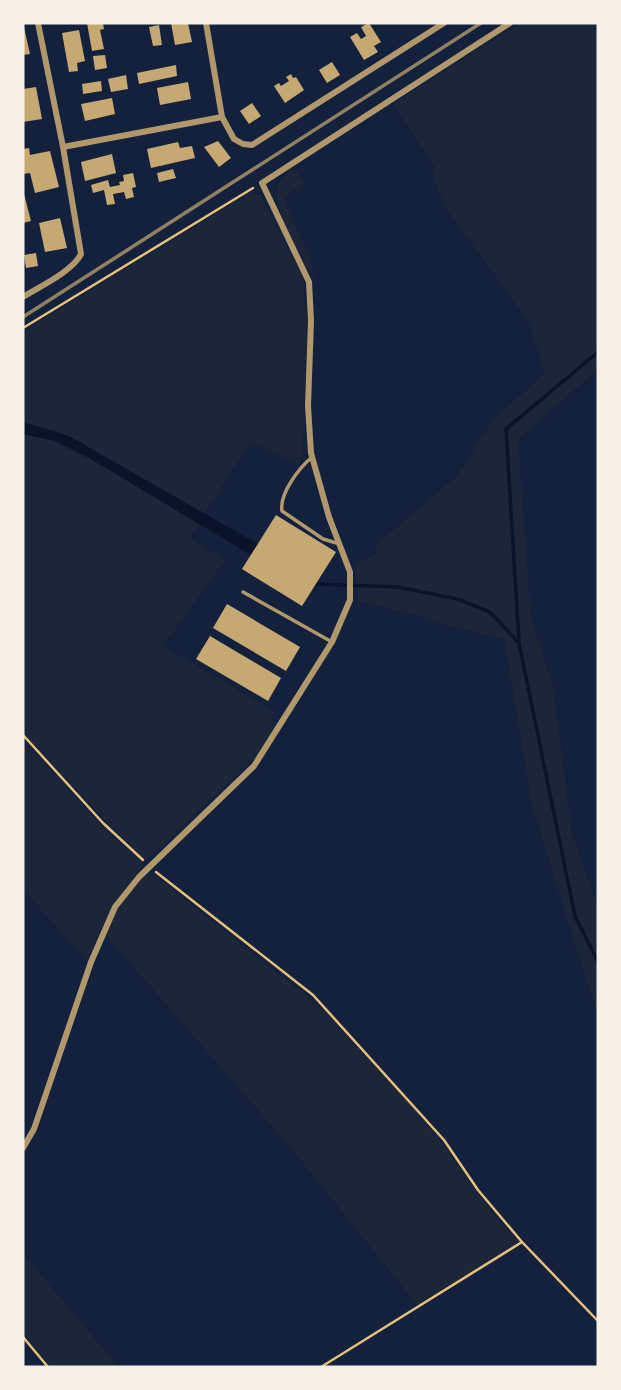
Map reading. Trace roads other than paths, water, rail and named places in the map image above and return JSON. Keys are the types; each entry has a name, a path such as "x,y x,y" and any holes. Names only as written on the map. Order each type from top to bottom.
{"street":[{"path":"23,297 68,268 81,254 64,147 38,23"},
{"path":"206,23 222,117 234,139 252,145 444,23"},
{"path":"23,1148 34,1129 90,962 115,907 139,877 254,766 332,642 350,600 350,572 329,517 312,457 308,406 311,321 309,282 262,183 510,23"},
{"path":"64,147 222,117"}],"lane":[{"path":"312,457 305,463 283,498 282,511 323,539 340,544"},
{"path":"243,592 332,642"}],"waterway":[{"path":"519,642 506,429 598,352"},
{"path":"316,584 398,587 457,599 490,612 519,643 575,916 598,962"}],"railway":[{"path":"23,317 481,23"}]}
